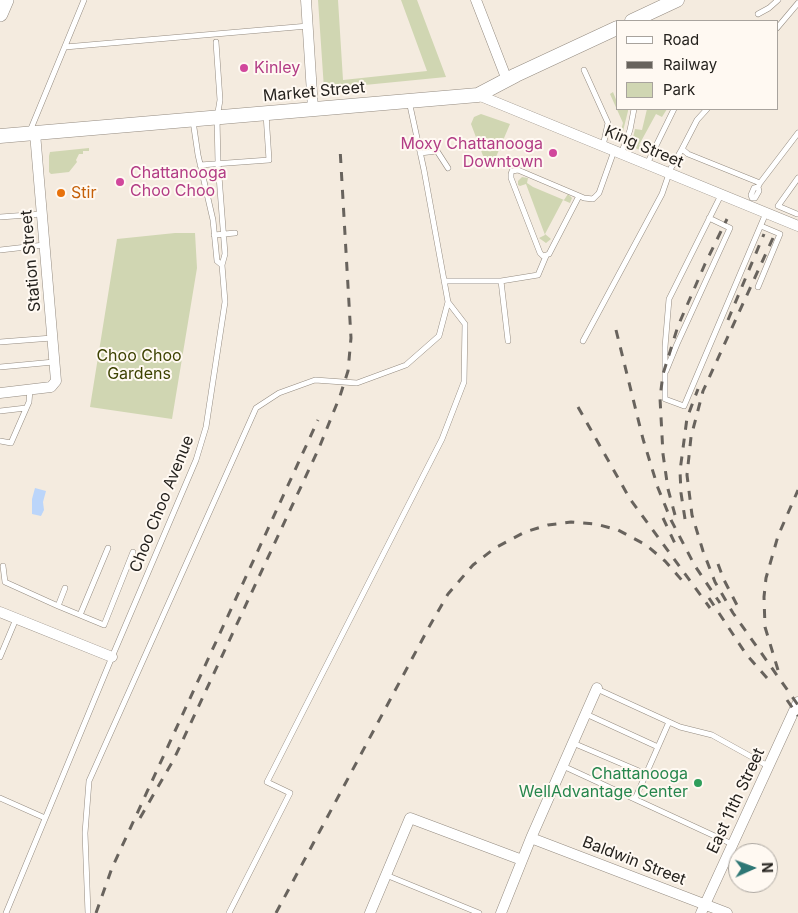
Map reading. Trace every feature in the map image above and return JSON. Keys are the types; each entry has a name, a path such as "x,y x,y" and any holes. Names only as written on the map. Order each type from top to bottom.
{"main road":[{"path":"0,14 6,0"},
{"path":"634,20 661,4 677,0"},
{"name":"Market Street","path":"0,136 193,121 478,95 616,28"}],"street":[{"path":"306,0 313,109"},
{"path":"476,0 507,80"},
{"name":"King Street","path":"478,95 721,195 750,202 766,213 796,219"},
{"name":"Station Street","path":"30,390 51,387 54,385 56,376 42,214 32,134"},
{"path":"0,393 30,390"},
{"path":"0,612 112,657"},
{"path":"501,913 531,838 597,688"},
{"name":"East 11th Street","path":"733,843 798,702"},
{"path":"370,913 410,818 522,860"},
{"name":"Baldwin Street","path":"531,838 703,909 727,913"},
{"name":"East 11th Street","path":"703,909 728,855"}],"lane":[{"path":"32,134 84,0"},
{"path":"758,14 778,0"},
{"path":"778,27 797,2"},
{"path":"65,47 308,26"},
{"name":"Choo Choo Avenue","path":"6,911 199,450 206,427 224,308 222,265 225,254 218,163 217,118 220,100 216,42"},
{"path":"584,70 608,123 603,146"},
{"path":"229,913 290,793 267,782 442,439 464,382 465,324 448,302 408,100"},
{"path":"546,256 540,253 510,178 512,171 518,170 579,196 589,199 596,197 617,152 630,130 634,110"},
{"path":"646,164 673,110"},
{"path":"583,341 662,194 671,168 697,120 706,110"},
{"path":"200,165 269,160 266,114"},
{"name":"Choo Choo Avenue","path":"193,121 200,165 212,213 216,261 222,265"},
{"path":"750,202 750,195 754,188 759,185 798,133"},
{"path":"682,149 688,154 759,185"},
{"path":"420,153 437,151 448,168"},
{"path":"796,219 778,206 798,178"},
{"path":"721,195 669,300 664,348 665,398 684,406 766,213"},
{"path":"444,282 501,281 538,275 546,256 549,254 579,196"},
{"path":"0,217 42,214"},
{"path":"665,375 677,344 730,228 709,218"},
{"path":"758,287 780,234 761,226"},
{"path":"214,235 235,233"},
{"path":"0,250 45,245"},
{"path":"501,281 508,341"},
{"path":"88,913 85,833 89,781 256,408 279,393 315,380 357,383 406,365 438,336 448,302"},
{"path":"0,342 53,338"},
{"path":"0,367 55,362"},
{"path":"0,441 11,443 29,402 30,390"},
{"path":"0,410 26,408"},
{"path":"80,615 108,548"},
{"path":"3,566 5,582 104,625 134,552"},
{"path":"58,606 65,588"},
{"path":"0,657 16,619"},
{"path":"0,638 7,641"},
{"path":"597,688 680,727 712,735 769,766"},
{"path":"586,714 658,747"},
{"path":"634,799 669,722"},
{"path":"573,743 646,774"},
{"path":"562,766 731,843"},
{"path":"0,798 45,818"},
{"path":"386,875 479,913"},
{"path":"0,906 6,911"}],"green space":[{"path":"318,0 338,0 343,80 427,71 401,0 417,0 446,77 324,89"},
{"path":"613,92 616,100 616,107 610,94"},
{"path":"617,110 628,110 620,143 611,139 612,134 619,137 623,123"},
{"path":"647,110 666,110 662,117 656,114 639,145 645,149 644,152 631,146 635,129 642,130"},
{"path":"481,114 510,124 493,164 494,167 488,169 471,124 474,117"},
{"path":"89,148 89,151 83,151 83,154 79,154 77,162 69,172 51,174 49,172 50,152"},
{"path":"522,177 528,178 527,183 533,187 564,200 568,194 572,198 570,203 563,200 545,234 551,239 546,243 539,238 545,235 526,184 518,185 518,181"},
{"name":"Choo Choo Gardens","path":"175,233 195,233 197,268 172,419 90,407 117,239"}],"water":[{"path":"35,488 46,491 43,502 44,510 41,516 32,514 32,499"}],"railway":[{"path":"140,818 174,759 319,448 348,371 351,338 340,148"},
{"path":"675,515 668,489 663,454 660,398 663,374 678,326 727,219"},
{"path":"728,320 764,234"},
{"path":"773,238 703,391 691,437 687,475 692,515 715,582 733,613 798,705"},
{"path":"616,330 643,439 658,488 671,520 695,566 720,603"},
{"path":"685,519 680,471 687,418 698,389"},
{"path":"578,407 630,499 710,608"},
{"path":"96,913 112,868 318,420"},
{"path":"778,670 765,627 764,597 766,578 778,536 798,490"},
{"path":"663,518 678,550"},
{"path":"276,913 429,627 448,594 473,565 495,548 525,532 548,525 571,522 596,524 618,530 646,545 665,561 686,585"},
{"path":"718,564 739,609"},
{"path":"709,598 746,654 767,678"},
{"path":"787,700 798,716"}],"place":[{"name":"Kinley","path":"244,68"},
{"name":"Moxy Chattanooga Downtown","path":"553,153"},
{"name":"Chattanooga Choo Choo","path":"120,182"},
{"name":"Stir","path":"61,193"},
{"name":"Chattanooga WellAdvantage Center","path":"698,783"}]}
